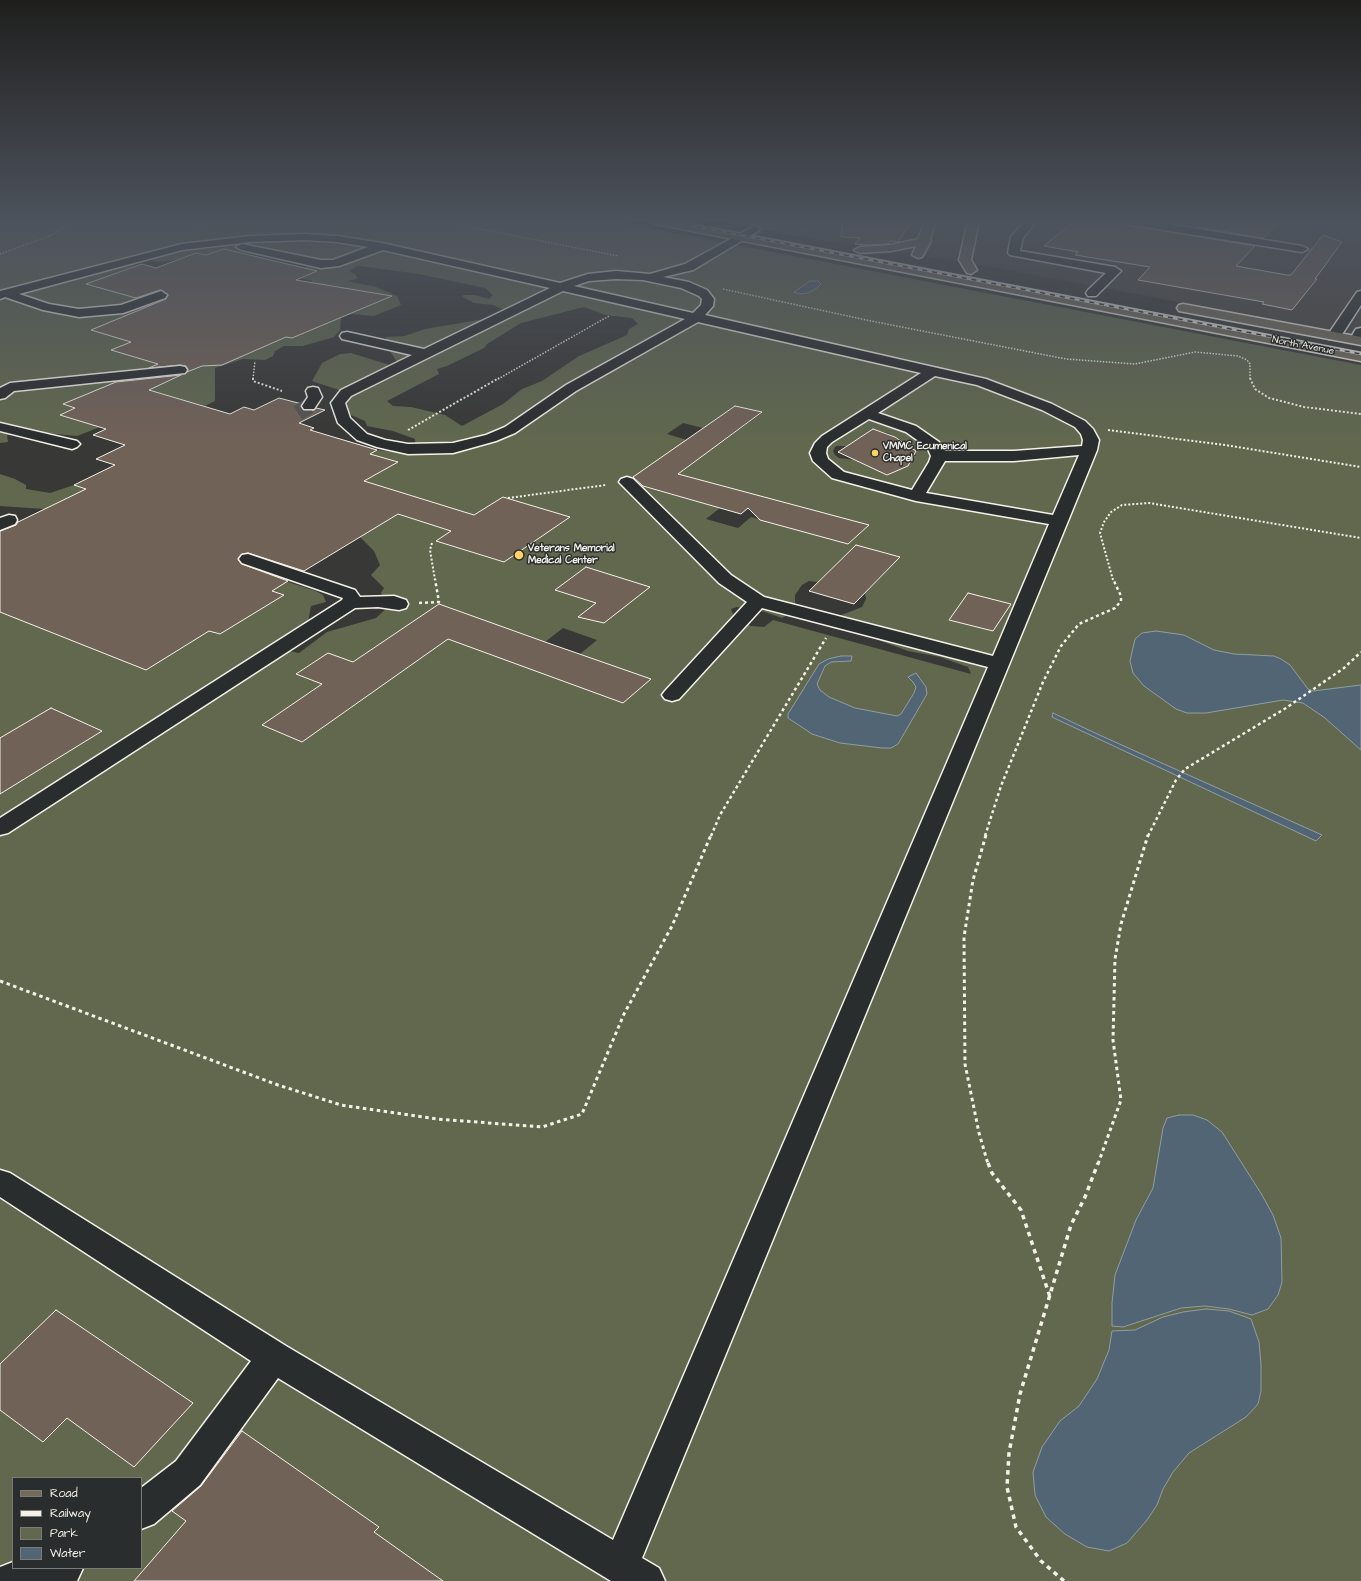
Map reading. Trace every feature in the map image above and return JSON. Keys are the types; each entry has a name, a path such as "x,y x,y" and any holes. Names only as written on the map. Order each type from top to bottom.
{"main road":[{"name":"North Avenue","path":"1039,295 1361,357"},
{"name":"North Avenue","path":"1096,295 1102,298 1301,335 1360,341"},
{"name":"North Avenue","path":"1174,306 1360,341"},
{"path":"1301,335 1334,336"}],"lane":[{"path":"7,295 47,307 79,313 123,309 161,295"},
{"path":"546,295 346,393 338,403 343,420 362,437 382,444 408,449 445,448 465,445 503,434 571,388 694,318 705,309 708,299 704,295"},
{"path":"0,1182 274,1357 633,1573 1000,664 1090,450 1091,440 1088,432 1081,425 1047,407 1010,392 933,371 590,295"},
{"path":"1334,336 1361,295"},
{"path":"347,336 426,354"},
{"path":"3,388 180,370"},
{"path":"933,371 827,439 820,446 818,453 821,461 838,475 916,496 1060,521"},
{"path":"309,406 315,398 313,391"},
{"path":"867,414 920,434 934,445 938,456 931,472 916,496"},
{"path":"0,427 72,444"},
{"path":"938,456 1014,456 1090,450"},
{"path":"627,482 725,579 758,600 836,622 1000,664"},
{"path":"248,559 349,594 352,598 350,603"},
{"path":"672,694 758,600"},
{"path":"0,828 350,603 378,601 400,604"},
{"path":"142,1510 188,1473 274,1357"},
{"path":"12,1581 60,1571 63,1569"}],"path":[{"path":"742,295 1066,360 1135,364 1195,352 1210,352 1238,356 1247,360 1250,364 1250,381 1254,389 1269,398 1304,407 1361,414"},
{"path":"382,444 612,315"},
{"path":"255,360 253,381 282,391"},
{"path":"1081,425 1224,445 1361,467"},
{"path":"508,498 627,482"},
{"path":"1050,1297 1020,1210 992,1173 986,1159 979,1133 965,1064 964,937 973,880 1001,786 1043,682 1061,646 1079,624 1115,608 1121,600 1121,596 1115,586 1103,547 1100,533 1104,522 1111,512 1122,505 1150,503 1361,538"},
{"path":"400,604 439,602 430,550 432,543"},
{"path":"0,981 278,1085 342,1104 437,1119 542,1127 582,1114 624,1014 672,926 720,815 836,622"},
{"path":"1064,1581 1041,1561 1016,1527 1008,1487 1009,1453 1014,1420 1071,1225 1085,1197 1116,1118 1121,1100 1113,1040 1115,959 1122,924 1150,830 1176,780 1185,769 1293,703 1344,668 1361,652"}],"shaded area":[{"path":"1140,295 1361,295 1361,336"}],"green space":[{"path":"0,295 124,295 132,297 138,295 394,295 397,296 401,305 374,316 352,314 341,317 340,330 334,337 303,346 284,346 275,351 273,356 265,360 243,359 215,368 215,401 205,406 119,381 64,404 75,408 61,415 100,427 77,436 26,431 7,435 8,442 0,443"},
{"path":"463,295 475,295 489,299 493,295 996,295 1361,365 1361,1581 0,1581 0,612 99,588 220,634 283,595 264,588 282,580 316,591 323,595 326,602 311,606 308,622 293,630 283,641 283,650 299,653 327,632 376,618 388,607 381,593 384,588 371,575 380,565 374,551 360,537 319,523 366,504 451,531 436,541 503,562 570,517 503,497 474,515 364,481 398,462 370,454 377,450 410,453 416,451 415,439 393,431 367,426 365,421 351,415 347,410 347,402 351,394 312,381 322,363 340,354 351,353 393,366 398,363 391,353 386,337 405,336 425,329 490,318 504,310 493,305 474,303 463,297","holes":["584,307 606,315 632,318 638,324 629,329 627,335 579,356 542,381 522,389 503,404 462,426 445,415 411,407 393,406 387,401 439,374 437,369 447,366 484,348 487,344 521,323","735,406 762,413 678,474 868,526 848,544 751,517 738,528 706,519 720,508 627,482 687,440 667,434 683,423 703,428","873,430 888,433 901,440 907,446 913,446 916,456 912,456 908,466 887,475 855,460 839,458 835,455 833,451 836,446 848,446","855,546 900,557 865,593 866,599 862,607 839,616 851,630 908,651 940,657 968,667 971,674 773,620 764,627 751,626 734,617 731,609 737,607 762,611 782,618 795,611 795,595 802,585 809,581 818,582","439,604 545,642 563,628 597,640 580,654 650,679 448,639 302,742 262,725 322,684 297,673 328,653 353,662"]},
{"path":"0,474 15,479 26,485 26,489 50,493 74,485 183,522 142,544 44,509 0,506"}],"water":[{"path":"1156,631 1184,635 1214,650 1234,654 1274,656 1290,665 1308,689 1313,691 1361,685 1361,750 1325,718 1303,703 1283,700 1206,713 1187,713 1176,709 1144,686 1133,673 1130,661 1135,639 1142,633"},
{"path":"841,656 852,656 851,661 831,662 825,666 817,684 820,690 829,697 855,708 897,716 901,714 916,687 908,677 916,673 926,687 927,694 898,744 891,748 882,748 840,743 812,734 788,718 788,714 819,664 828,659"},
{"path":"1053,713 1322,835 1316,841 1052,717"},
{"path":"1179,1115 1193,1115 1207,1120 1222,1132 1273,1215 1281,1238 1282,1282 1278,1295 1268,1309 1252,1315 1229,1309 1205,1306 1181,1308 1123,1327 1112,1326 1112,1303 1115,1275 1136,1220 1153,1188 1163,1128 1167,1118"},
{"path":"1206,1309 1229,1311 1251,1319 1259,1342 1261,1364 1261,1391 1258,1404 1246,1417 1189,1453 1173,1472 1163,1489 1157,1505 1147,1520 1127,1543 1109,1551 1087,1547 1065,1534 1046,1517 1035,1495 1033,1472 1042,1447 1060,1421 1079,1406 1097,1379 1109,1350 1112,1331 1135,1330 1163,1317 1183,1312"}],"building":[{"path":"124,295 146,295 136,298"},
{"path":"168,295 392,296 292,338 286,337 222,365 202,366 187,372 188,369 186,366 180,365 149,368 158,364 111,350 131,342 91,330 166,299"},
{"path":"1223,295 1304,295 1292,310 1262,304 1264,302"},
{"path":"181,375 149,390 230,414 244,407 254,410 279,398 302,404 301,407 304,410 314,410 316,408 325,410 299,423 314,428 310,430 377,450 370,454 398,462 364,481 474,515 503,497 570,517 504,562 436,541 451,531 398,514 304,571 248,553 242,554 238,559 242,564 288,581 272,591 284,595 220,634 209,631 146,670 0,612 0,531 16,525 18,522 86,489 74,485 115,465 96,459 125,445 93,435 106,429 60,415 75,408 63,404 116,382"},
{"path":"735,406 762,412 678,474 869,525 848,544 760,520 748,508 741,514 643,486 633,477"},
{"name":"VMMC Ecumenical Chapel","path":"873,429 895,437 916,451 908,466 887,475 838,452"},
{"path":"856,545 900,557 854,604 809,591"},
{"path":"586,567 650,587 604,623 578,617 596,603 555,590"},
{"path":"968,593 1011,604 993,631 949,620"},
{"path":"439,604 651,679 623,703 448,639 302,742 262,725 322,684 296,674 328,653 353,662"},
{"path":"51,708 102,731 0,794 0,738"},
{"path":"56,1310 193,1403 134,1467 67,1418 43,1442 0,1410 0,1364"},
{"path":"242,1431 379,1527 374,1532 443,1581 134,1581 186,1521 172,1511 201,1486"}],"tunnel":[{"path":"298,413 309,406"}],"railway":[{"path":"1052,295 1361,354"}],"place":[{"name":"VMMC Ecumenical Chapel","path":"875,453"},
{"name":"Veterans Memorial Medical Center","path":"519,555"}]}
